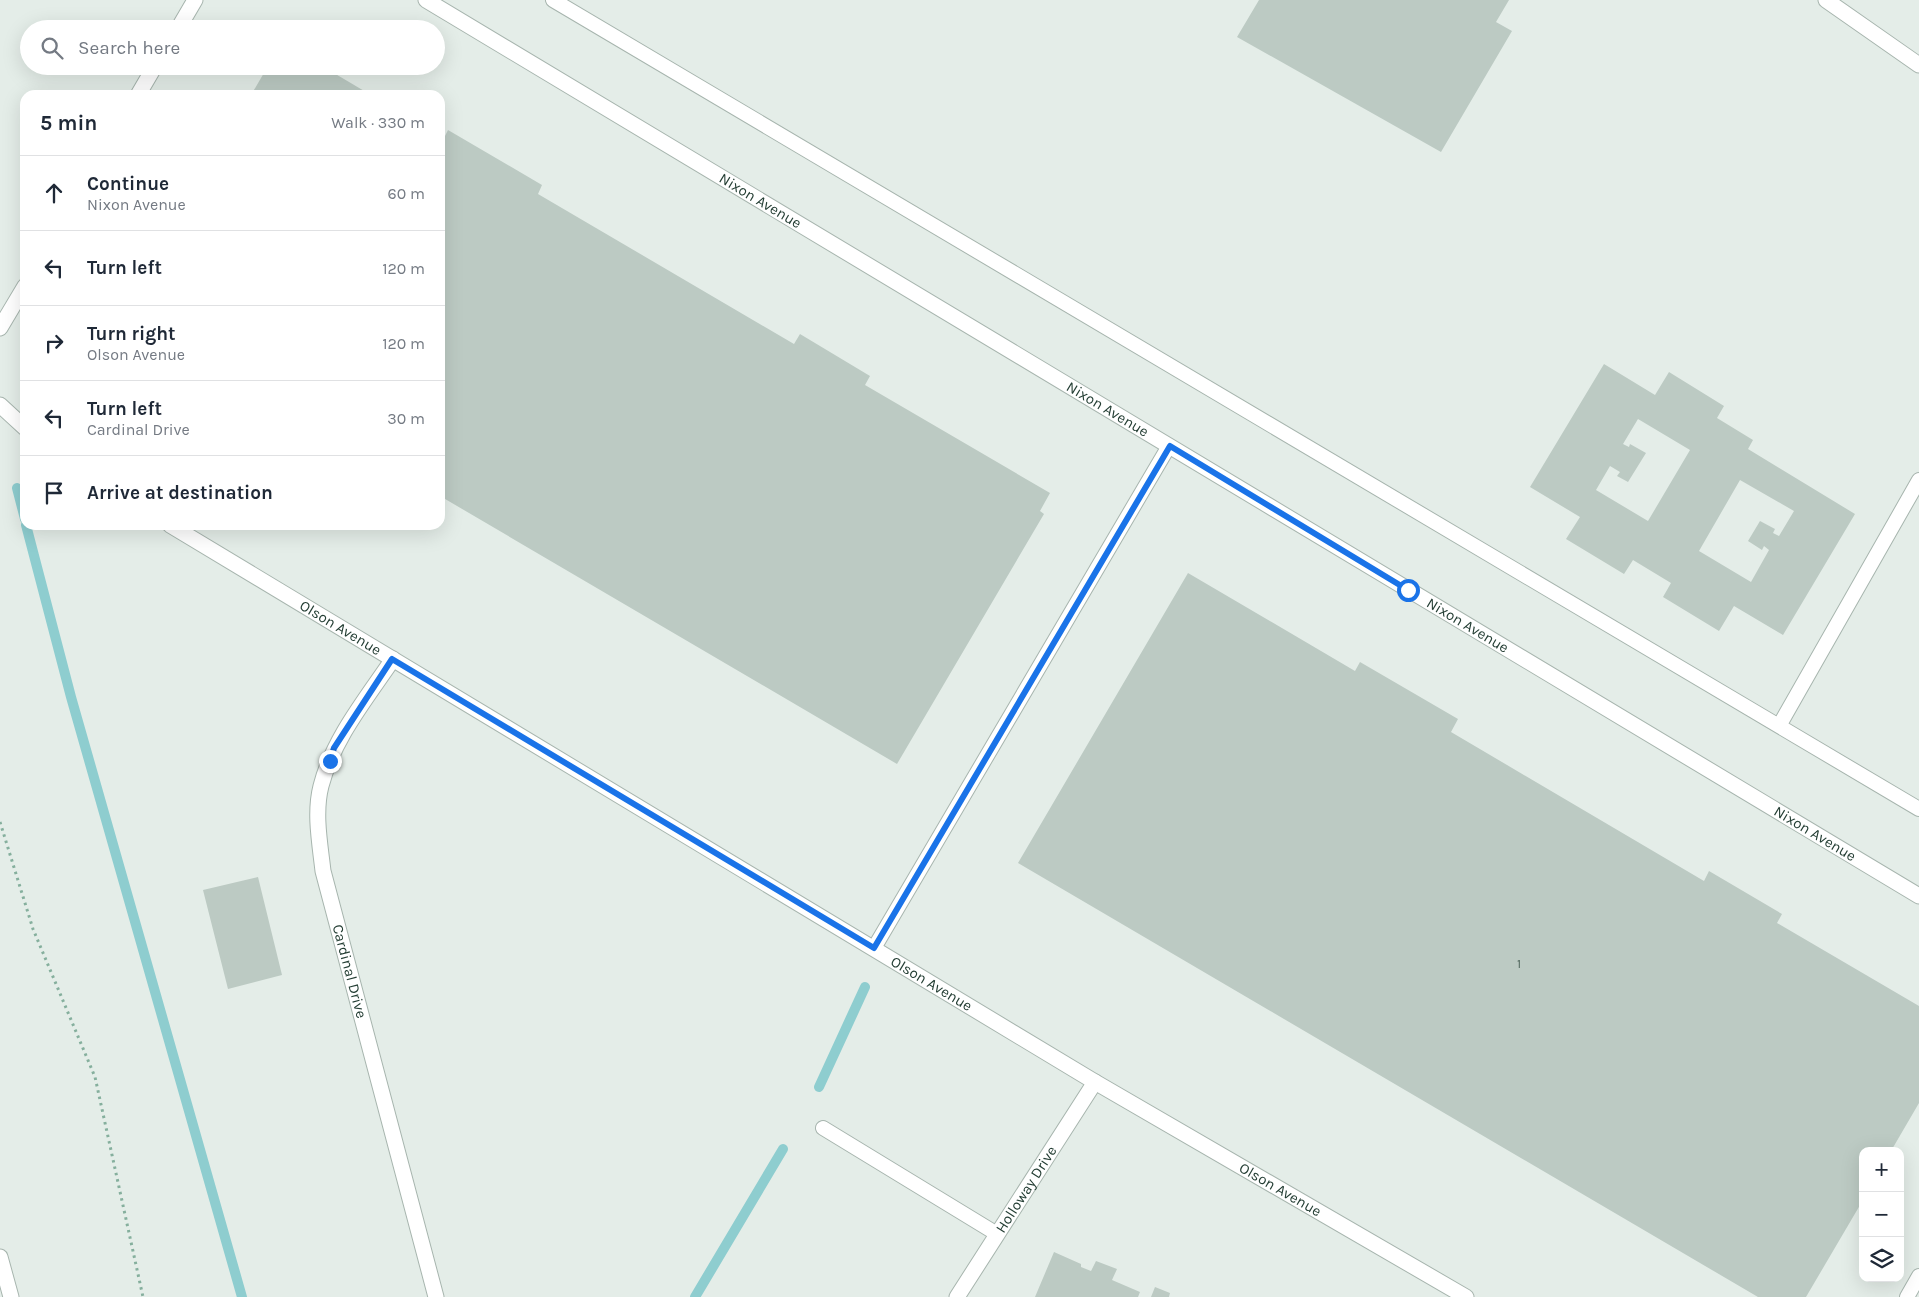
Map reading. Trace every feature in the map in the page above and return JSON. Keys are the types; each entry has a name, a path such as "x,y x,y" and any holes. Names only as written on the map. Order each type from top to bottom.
{"street":[{"path":"183,20 195,0"},
{"name":"Nixon Avenue","path":"426,0 1919,896"},
{"path":"1826,0 1919,65"},
{"path":"141,90 150,75"},
{"path":"0,328 20,294"},
{"path":"0,405 20,423"},
{"name":"Olson Avenue","path":"178,530 1095,1082 1466,1297"},
{"name":"Cardinal Drive","path":"392,659 334,748 321,787 318,826 324,871 436,1297"},
{"name":"Holloway Drive","path":"957,1297 1095,1082"},
{"path":"0,1258 11,1297"}],"lane":[{"path":"554,0 1919,809"},
{"path":"874,948 1170,446"},
{"path":"1779,726 1919,480"},
{"path":"823,1128 997,1234"},
{"path":"1907,1297 1919,1276"}],"path":[{"path":"0,822 33,929 96,1077 143,1297"}],"building":[{"path":"1259,0 1509,0 1496,22 1512,31 1441,152 1237,37"},
{"path":"263,75 337,75 363,90 254,90"},
{"path":"448,130 542,185 538,194 794,344 800,334 870,376 865,385 1050,493 1040,511 1044,514 897,764 445,499 445,136"},
{"path":"1604,364 1655,395 1669,372 1724,406 1717,418 1753,440 1748,449 1855,514 1783,635 1734,606 1719,631 1663,597 1671,583 1633,560 1624,574 1566,539 1580,517 1530,487","holes":["1638,419 1690,450 1648,521 1596,490 1610,466 1620,472 1617,476 1628,482 1646,453 1630,444 1629,447 1623,444","1740,480 1794,511 1779,536 1773,533 1775,529 1760,521 1748,541 1762,550 1764,546 1769,550 1751,582 1699,551"]},
{"path":"1188,573 1355,671 1360,662 1458,719 1451,732 1704,881 1709,871 1782,914 1777,923 1919,1006 1919,1103 1893,1147 1859,1147 1859,1207 1806,1297 1758,1297 1018,863"},
{"path":"258,877 282,975 228,989 203,890"},
{"path":"1054,1252 1081,1264 1081,1267 1091,1271 1096,1261 1117,1269 1112,1280 1140,1292 1138,1297 1035,1297"},
{"path":"1155,1287 1170,1293 1169,1297 1151,1297"}],"waterway":[{"path":"17,488 20,500"},
{"path":"27,530 71,697 242,1297"},
{"path":"819,1087 865,987"},
{"path":"695,1297 783,1149"}],"route":[{"path":"330,761 334,748 392,659 874,948 1170,446 1408,590"}]}
